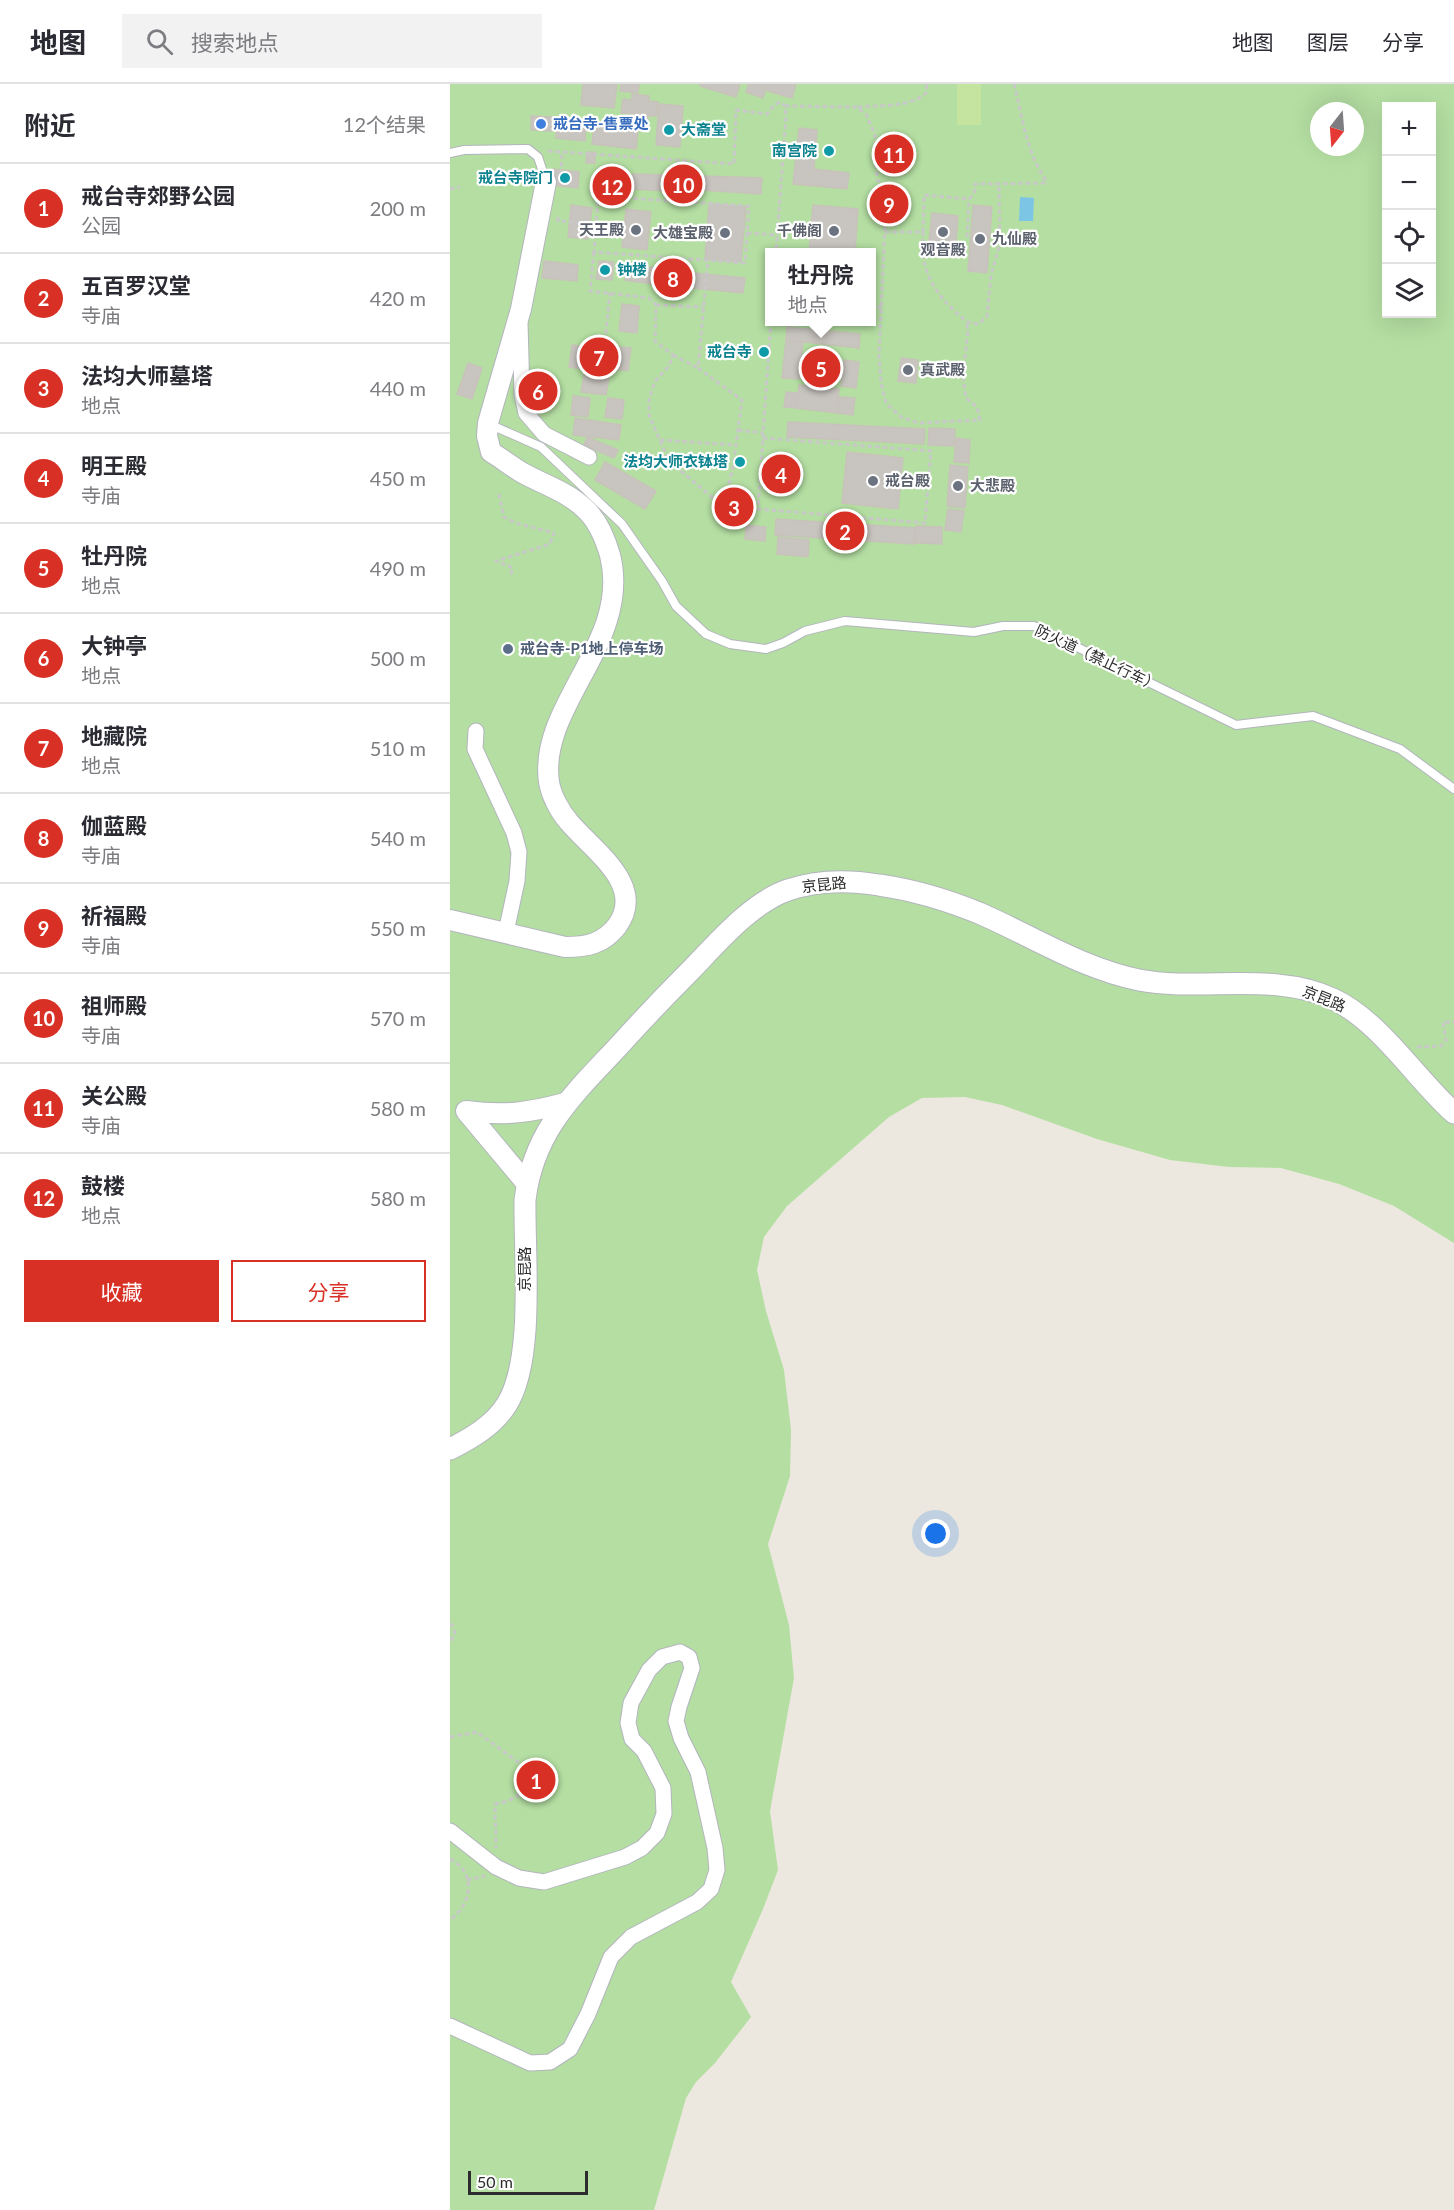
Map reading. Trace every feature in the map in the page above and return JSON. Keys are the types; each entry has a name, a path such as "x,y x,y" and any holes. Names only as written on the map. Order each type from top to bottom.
{"main road":[{"name":"京昆路","path":"450,1449 474,1437 492,1423 508,1404 519,1376 524,1349 524,1227 527,1184 544,1135 565,1103 702,958 744,918 766,901 786,890 811,884 837,882 863,882 892,887 946,901 981,914 1086,964 1123,976 1151,982 1307,989 1349,1008 1366,1021 1454,1113"}],"street":[{"path":"450,920 565,947 584,947 597,943 609,935 624,912 625,889 619,877 566,820 549,782 552,741 597,646 607,619 614,590 613,570 607,546 599,527 585,508 564,493 521,472 491,452 487,436 488,423 520,313 554,180"},
{"path":"520,313 522,395 526,413 544,434 589,457"},
{"path":"476,731 475,749 514,833 519,852 517,881 506,932"},
{"path":"458,1108 492,1114 530,1113 565,1103"},
{"path":"458,1108 486,1132 527,1184"},
{"path":"450,1831 496,1867 519,1878 544,1882 625,1857 642,1848 657,1833 664,1814 663,1788 644,1751 632,1739 628,1723 631,1703 649,1670 662,1657 680,1652 689,1657 692,1668 676,1720 681,1738 698,1772 716,1848 717,1870 711,1890 697,1902 631,1937 611,1957 588,2014 570,2049 550,2062 530,2063 450,2026"}],"lane":[{"path":"450,153 464,150 528,149 538,157 554,180"},
{"name":"防火道（禁止行车）","path":"488,423 541,447 622,524 662,581 676,606 706,634 730,644 766,649 806,631 845,621 974,632 1004,626 1034,626 1236,725 1313,716 1400,750 1454,789"}],"path":[{"path":"528,149 734,164 736,110 767,114 774,105 780,102 785,106 856,107 913,101 927,93 927,84"},
{"path":"966,237 969,200 974,194 975,184 1048,183 1026,140 1014,84"},
{"path":"776,248 785,106"},
{"path":"856,107 866,114 875,135 878,180 906,196 908,205 903,216 885,226 879,355 881,382 886,403 901,417 918,423 980,420 976,407 966,398 963,377 968,330 966,322"},
{"path":"554,180 562,152"},
{"path":"969,200 924,195 925,265 943,302 966,322 979,324 987,316 991,275 1000,243 999,185"},
{"path":"450,189 460,187"},
{"path":"594,252 745,263 749,206 598,196 590,291 649,298 656,305 704,307"},
{"path":"559,210 558,221 596,224"},
{"path":"885,232 923,232"},
{"path":"747,233 778,235"},
{"path":"698,368 708,260"},
{"path":"602,372 610,293"},
{"path":"656,305 655,341 673,355 698,368 741,400 726,496 713,498 669,461 649,416 649,400 655,381 669,366 673,355"},
{"path":"876,305 881,309"},
{"path":"763,438 931,452 925,523 758,509 771,326"},
{"path":"738,429 763,433"},
{"path":"660,440 735,446"},
{"path":"499,494 504,517 516,523 554,533 550,544 496,561 513,568 510,576"},
{"path":"1405,1062 1417,1047 1441,1046 1446,1041 1443,1022 1454,1022"},
{"path":"450,1624 455,1634 450,1642"},
{"path":"450,1737 477,1732 537,1776 528,1789 511,1801 495,1804 496,1867"},
{"path":"450,1858 463,1869 469,1891 466,1903 450,1920"}],"green space":[{"path":"450,84 1454,84 1454,1243 1394,1206 1339,1184 1281,1168 1229,1167 1170,1160 1097,1139 1002,1105 965,1097 922,1098 889,1117 787,1206 764,1237 757,1270 766,1311 784,1370 791,1430 790,1476 768,1544 789,1625 794,1678 770,1811 778,1870 731,1982 751,2017 715,2063 696,2082 686,2098 654,2210 450,2210"},
{"path":"957,84 981,84 981,125 957,125"}],"water":[{"path":"1020,197 1034,198 1033,221 1019,221"}],"building":[{"path":"583,84 617,84 614,108 581,105"},
{"path":"621,84 639,84 638,93 620,91"},
{"path":"700,84 740,84 736,97 700,86"},
{"path":"749,84 767,84 763,98 746,92"},
{"path":"767,84 796,84 792,98 765,90"},
{"path":"632,94 649,96 649,101 658,102 657,116 648,116 647,125 630,123 631,114 621,113 623,99 632,100"},
{"name":"大斋堂","path":"659,104 683,106 680,147 656,145"},
{"name":"戒台寺-售票处","path":"531,116 552,117 552,131 531,130"},
{"path":"557,121 586,124 585,141 556,138"},
{"path":"594,124 638,129 636,149 592,144"},
{"path":"799,128 817,130 814,169 849,173 847,189 793,184"},
{"path":"885,139 905,142 903,168 882,166"},
{"path":"587,152 595,152 595,163 586,163"},
{"name":"戒台寺院门","path":"553,169 579,172 578,188 551,185"},
{"path":"633,174 668,175 668,191 632,189"},
{"path":"668,175 699,176 698,192 668,191"},
{"path":"605,176 621,177 619,195 603,194"},
{"path":"703,176 762,178 761,194 701,190"},
{"path":"879,197 901,200 899,211 878,209"},
{"name":"大雄宝殿","path":"709,204 746,207 741,262 705,259"},
{"path":"571,205 592,208 588,239 568,237"},
{"name":"千佛阁","path":"813,205 858,209 855,248 809,248"},
{"name":"九仙殿","path":"973,205 992,207 987,273 968,271"},
{"name":"天王殿","path":"626,209 651,212 647,250 622,247"},
{"name":"观音殿","path":"932,213 958,216 955,251 928,249"},
{"path":"544,261 578,265 577,281 542,278"},
{"name":"钟楼","path":"599,261 614,262 612,280 596,279"},
{"path":"627,265 655,268 653,284 625,280"},
{"path":"655,268 693,272 691,288 653,284"},
{"path":"694,273 745,278 743,293 692,288"},
{"path":"622,304 639,306 637,333 619,331"},
{"path":"787,327 860,334 859,348 786,340"},
{"path":"786,340 803,342 799,379 782,378"},
{"path":"572,345 586,347 583,369 569,367"},
{"path":"617,347 631,348 628,371 614,369"},
{"name":"真武殿","path":"901,358 918,360 916,383 898,381"},
{"path":"844,360 859,362 856,388 841,386"},
{"path":"468,363 482,368 472,399 457,394"},
{"path":"584,375 609,378 606,395 581,392"},
{"path":"531,384 546,386 544,398 530,396"},
{"path":"799,385 839,389 837,413 796,408"},
{"path":"786,392 798,393 796,408 784,407"},
{"path":"573,396 590,398 588,417 571,415"},
{"path":"839,397 855,398 853,415 837,413"},
{"path":"608,398 624,400 622,419 605,417"},
{"path":"575,418 621,425 619,440 573,435"},
{"path":"788,422 925,429 924,444 787,437"},
{"path":"929,428 955,429 954,446 928,445"},
{"path":"587,437 618,450 614,458 584,445"},
{"path":"956,438 970,440 969,463 954,462"},
{"name":"戒台殿","path":"847,452 903,458 898,509 842,503"},
{"path":"775,456 791,458 787,492 771,490"},
{"name":"法均大师衣钵塔","path":"740,457 745,462 740,467 735,462"},
{"path":"605,462 656,491 645,509 595,480"},
{"name":"大悲殿","path":"950,465 968,467 965,508 947,506"},
{"path":"734,502 739,507 734,512 729,507"},
{"path":"948,509 964,511 961,532 945,530"},
{"path":"776,519 915,528 914,544 775,535"},
{"path":"746,525 766,527 765,541 745,539"},
{"path":"916,526 942,527 942,544 915,543"},
{"path":"778,537 809,540 808,557 777,554"}],"place":[{"name":"戒台寺-售票处","path":"541,124"},
{"name":"大斋堂","path":"669,130"},
{"name":"南宫院","path":"829,151"},
{"name":"关公殿","path":"894,154"},
{"name":"戒台寺院门","path":"565,178"},
{"name":"祖师殿","path":"683,184"},
{"name":"鼓楼","path":"612,186"},
{"name":"祈福殿","path":"889,204"},
{"name":"天王殿","path":"636,230"},
{"name":"千佛阁","path":"834,231"},
{"name":"观音殿","path":"943,232"},
{"name":"大雄宝殿","path":"725,233"},
{"name":"九仙殿","path":"980,239"},
{"name":"钟楼","path":"605,270"},
{"name":"伽蓝殿","path":"673,278"},
{"name":"戒台寺","path":"764,352"},
{"name":"地藏院","path":"599,357"},
{"name":"牡丹院","path":"821,368"},
{"name":"真武殿","path":"908,370"},
{"name":"大钟亭","path":"538,391"},
{"name":"法均大师衣钵塔","path":"740,462"},
{"name":"明王殿","path":"781,474"},
{"name":"戒台殿","path":"873,481"},
{"name":"大悲殿","path":"958,486"},
{"name":"法均大师墓塔","path":"734,507"},
{"name":"五百罗汉堂","path":"845,531"},
{"name":"戒台寺-P1地上停车场","path":"508,649"},
{"name":"戒台寺郊野公园","path":"536,1780"}]}
